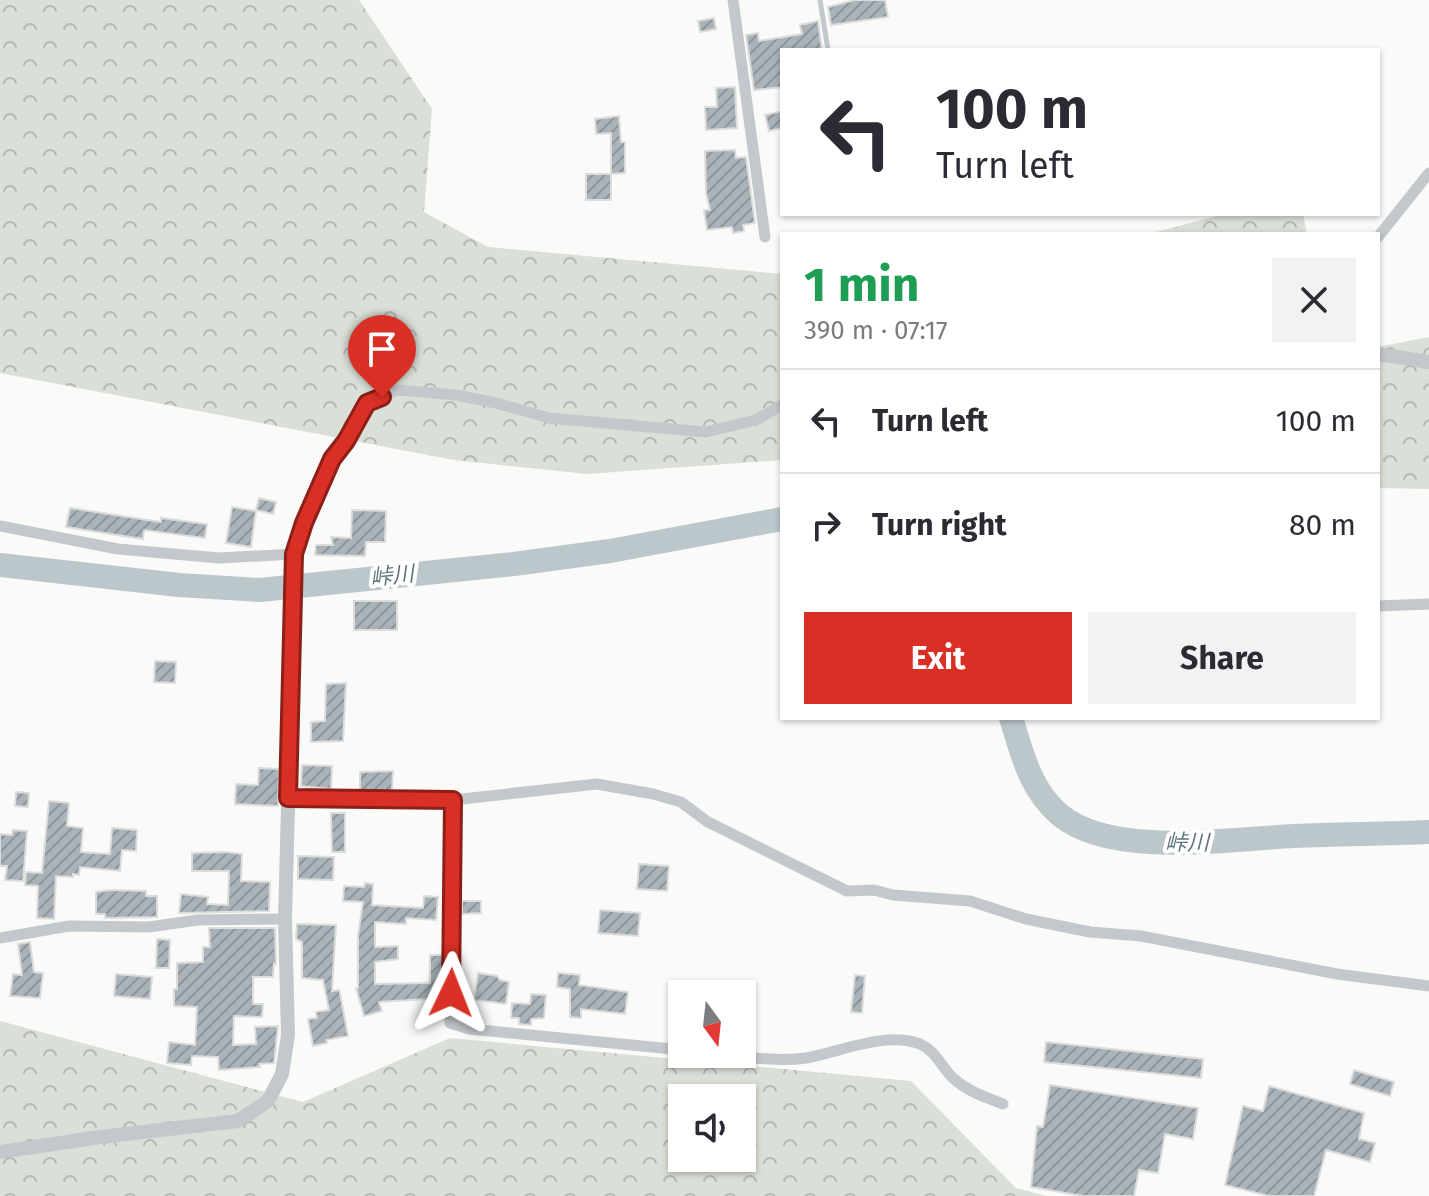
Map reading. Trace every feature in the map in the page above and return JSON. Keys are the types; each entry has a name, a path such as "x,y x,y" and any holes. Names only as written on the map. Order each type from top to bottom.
{"street":[{"path":"733,0 765,237"},
{"path":"1380,234 1429,173"},
{"path":"1380,354 1429,362"},
{"path":"0,1152 238,1121 268,1101 282,1074 288,1035 285,919 294,554 321,482 367,403 397,390 456,395 549,418 706,432 756,420 780,406"},
{"path":"0,526 132,551 219,558 294,554"},
{"path":"1380,606 1429,604"},
{"path":"288,798 453,800 597,784 681,802 708,822 847,891 874,890 893,895 970,901 1026,919 1090,932 1141,936 1337,974 1429,986"},
{"path":"453,800 454,932 450,1023 469,1029 668,1049"},
{"path":"0,938 69,926 149,927 198,920 285,919"},
{"path":"756,1058 804,1058 884,1040 919,1044 934,1053 951,1077 968,1090 1003,1104"}],"lane":[{"path":"820,0 828,48"}],"green space":[{"path":"0,0 359,0 432,109 424,212 488,247 780,274 780,460 587,474 454,460 0,373"},
{"path":"1216,216 1303,216 1307,232 1156,232"},
{"path":"1429,337 1429,489 1380,488 1380,347"},
{"path":"0,1021 303,1102 450,1038 668,1058 668,1068 756,1067 911,1081 1016,1188 1046,1196 0,1196"}],"building":[{"path":"855,0 885,0 888,17 831,25 828,7"},
{"path":"714,18 716,29 700,32 698,21"},
{"path":"818,21 822,48 780,48 780,87 754,90 746,35 758,33 759,41 802,34 800,25"},
{"path":"735,87 737,128 706,130 705,107 717,107 716,88"},
{"path":"780,111 780,128 769,131 765,115"},
{"path":"619,116 621,142 625,142 625,173 611,174 611,133 596,134 595,119"},
{"path":"735,150 736,158 746,157 755,223 743,225 744,231 733,233 732,227 707,230 704,210 710,210 706,193 705,151"},
{"path":"586,174 611,174 611,200 586,200"},
{"path":"259,498 276,502 273,514 256,510"},
{"path":"232,507 256,511 251,547 226,543"},
{"path":"70,508 161,522 161,518 207,524 205,538 144,530 143,539 66,527"},
{"path":"352,510 386,511 385,542 366,542 365,556 315,555 316,545 333,545 331,537 351,538"},
{"path":"354,601 397,601 397,630 354,630"},
{"path":"155,661 176,662 175,683 154,682"},
{"path":"346,683 343,741 311,742 311,722 325,721 326,684"},
{"path":"302,765 332,766 331,789 301,786"},
{"path":"259,768 279,769 278,806 235,804 236,784 258,785"},
{"path":"393,771 392,791 360,790 360,772"},
{"path":"16,792 29,793 28,807 15,806"},
{"path":"49,801 69,803 67,826 83,828 81,852 110,854 112,828 137,830 136,851 122,850 120,871 80,867 79,875 56,876 54,919 37,918 38,886 25,885 26,872 42,873"},
{"path":"331,813 345,813 345,852 332,852"},
{"path":"13,830 27,831 23,881 5,880 7,866 0,866 0,834 12,835"},
{"path":"192,853 242,854 241,881 270,882 269,911 179,913 181,894 208,897 207,904 228,905 229,871 192,871"},
{"path":"298,856 334,857 333,880 298,879"},
{"path":"639,864 669,866 667,891 637,889"},
{"path":"365,883 373,884 372,905 423,908 424,896 438,897 436,920 406,918 406,924 375,922 375,947 398,946 398,959 375,962 375,984 430,983 430,955 444,955 443,998 379,1002 382,1011 364,1016 356,988 363,902 343,901 344,886 364,887"},
{"path":"146,891 146,896 157,896 157,917 105,918 105,914 96,914 96,892"},
{"path":"462,901 481,901 481,913 462,914"},
{"path":"600,910 640,913 638,936 598,933"},
{"path":"297,924 336,925 332,991 339,990 348,1036 313,1046 308,1019 317,1018 316,1012 329,1010 323,980 302,978 302,942 296,939"},
{"path":"209,928 275,928 276,964 273,977 253,977 253,1004 263,1004 262,1017 234,1016 233,1045 256,1044 255,1027 278,1026 274,1063 219,1070 218,1057 192,1056 191,1065 167,1063 169,1042 195,1045 197,1007 174,1006 177,963 203,962 203,947 210,947"},
{"path":"157,939 170,940 169,968 156,968"},
{"path":"30,942 34,972 43,973 40,998 10,996 13,974 22,975 18,944"},
{"path":"478,973 497,976 509,982 506,1004 474,1000"},
{"path":"558,973 580,975 579,985 628,992 625,1014 581,1009 581,1018 570,1017 570,989 557,987"},
{"path":"116,974 152,977 150,999 114,996"},
{"path":"855,975 865,976 862,1013 851,1012"},
{"path":"531,994 546,995 544,1018 531,1019 531,1025 519,1024 519,1018 511,1018 512,1003 530,1004"},
{"path":"1046,1042 1203,1059 1201,1078 1044,1062"},
{"path":"1354,1070 1394,1082 1390,1096 1350,1084"},
{"path":"1050,1085 1198,1108 1193,1139 1165,1134 1158,1173 1139,1170 1134,1196 1083,1196 1031,1187 1037,1126 1043,1127"},
{"path":"1269,1086 1364,1113 1359,1139 1375,1143 1370,1162 1326,1150 1314,1196 1269,1196 1225,1185 1243,1106 1263,1111"}],"waterway":[{"name":"峠川","path":"0,565 179,585 260,590 610,551 780,519"},
{"name":"峠川","path":"1012,720 1028,770 1050,805 1082,828 1110,837 1172,843 1429,832"}],"route":[{"path":"382,397 367,403 332,459 294,554 288,798 453,800 451,993"}]}
